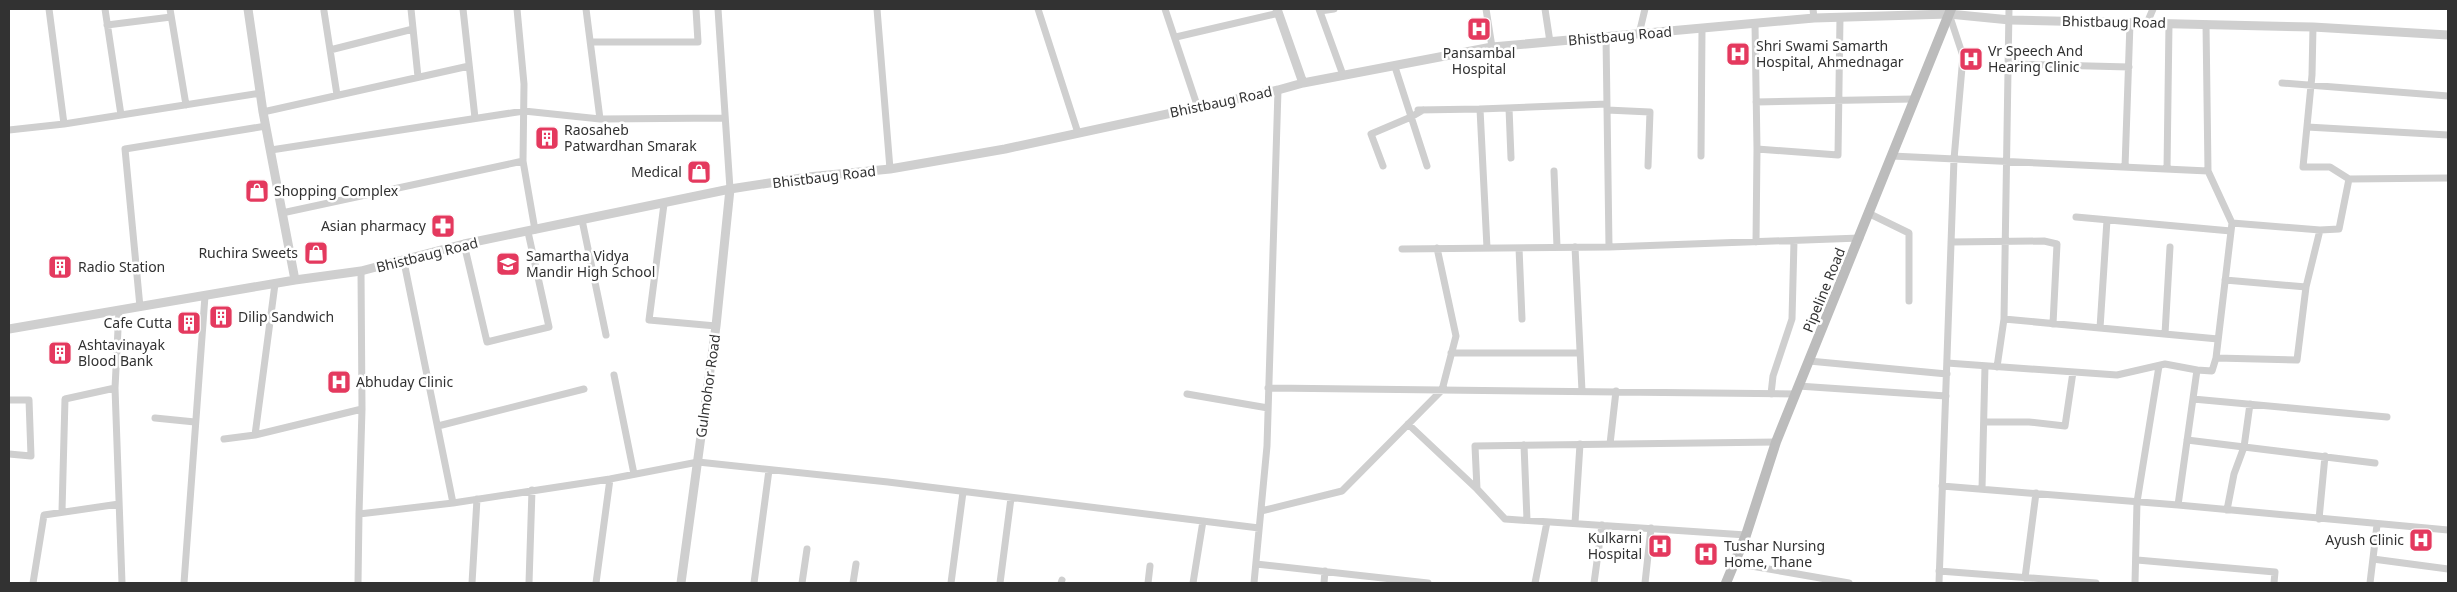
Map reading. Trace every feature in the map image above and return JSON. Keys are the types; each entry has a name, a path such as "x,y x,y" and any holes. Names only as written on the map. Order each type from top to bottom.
{"main road":[{"name":"Pipeline Road","path":"1726,583 1746,534 1776,442 1870,214 1913,100 1950,11"}],"street":[{"path":"49,9 64,124"},
{"path":"105,9 121,115"},
{"path":"170,9 186,105"},
{"path":"248,9 263,112 295,280"},
{"path":"411,9 418,77"},
{"path":"463,9 475,118"},
{"path":"464,244 487,342 549,327 531,231 523,162 524,84 517,9"},
{"path":"586,9 600,119"},
{"path":"590,42 698,42 696,9"},
{"path":"718,9 730,189"},
{"path":"877,9 890,169"},
{"path":"1038,9 1078,132"},
{"path":"1165,9 1176,37 1198,108"},
{"path":"1334,9 1320,10 1343,75"},
{"path":"1486,9 1492,47"},
{"path":"1545,9 1550,42"},
{"path":"1639,34 1645,9"},
{"path":"1997,367 2004,319 2009,9"},
{"path":"2148,23 2153,9"},
{"path":"324,11 337,95"},
{"path":"1176,37 1278,11 1303,83"},
{"path":"1939,583 1954,159 1963,56 1950,11"},
{"name":"Bhistbaug Road","path":"9,328 295,280 361,271 404,262 464,244 730,189 808,177 890,169 1005,150 1078,132 1198,108 1303,83 1492,47 1756,24 1813,14 1840,17 1859,13 1950,11 2010,20 2313,27 2448,35"},
{"path":"107,26 171,17"},
{"path":"1757,150 1838,155 1840,17"},
{"path":"2125,167 2130,23"},
{"path":"1756,24 1756,242"},
{"path":"2166,169 2169,24"},
{"path":"1947,363 2117,375 2165,364 2212,371 2216,358 2232,223 2208,171 2206,24"},
{"path":"2313,27 2311,86 2304,167 2330,167 2349,178 2448,178"},
{"path":"330,50 413,29"},
{"path":"1701,156 1702,29"},
{"path":"1606,38 1609,247"},
{"path":"2009,64 2129,67"},
{"path":"263,112 469,66"},
{"path":"1395,66 1427,166"},
{"path":"2282,83 2448,96"},
{"path":"1254,583 1268,408 1278,90"},
{"path":"9,130 64,124 260,93"},
{"path":"1756,102 1913,100"},
{"path":"1383,166 1371,134 1410,114 1423,110 1607,107 1650,112 1648,166"},
{"path":"1509,108 1510,158"},
{"path":"1480,109 1487,248"},
{"path":"270,150 524,111 600,119 725,118"},
{"path":"140,306 126,149 266,126"},
{"path":"2307,127 2448,134"},
{"path":"1892,156 2208,171"},
{"path":"282,213 523,162"},
{"path":"1554,170 1557,247"},
{"path":"2232,223 2320,230 2340,229 2349,178"},
{"name":"Gulmohor Road","path":"681,583 716,326 730,189"},
{"path":"664,204 649,320 716,326"},
{"path":"1870,214 1909,233 1909,301"},
{"path":"2076,217 2231,231"},
{"path":"582,220 606,335"},
{"path":"2100,328 2107,220"},
{"path":"2216,358 2297,360 2306,287 2320,230"},
{"path":"1402,249 1609,247 1860,238"},
{"path":"1951,242 2006,240 2044,241 2057,244 2052,324"},
{"path":"1771,394 1773,376 1792,319 1794,241"},
{"path":"1576,247 1582,391"},
{"path":"2165,334 2170,247"},
{"path":"1261,511 1342,491 1442,390 1456,336 1437,248"},
{"path":"1519,248 1522,319"},
{"path":"404,262 453,503"},
{"path":"358,583 362,409 361,271"},
{"path":"2225,280 2306,287"},
{"path":"255,435 275,284"},
{"path":"184,583 205,296"},
{"path":"119,310 115,388 122,583"},
{"path":"2004,319 2218,339"},
{"path":"1452,353 1580,353"},
{"path":"1809,361 1946,374"},
{"path":"1982,489 1985,366"},
{"path":"2135,583 2137,502 2159,366"},
{"path":"2178,505 2197,370"},
{"path":"1984,422 2065,426 2073,372"},
{"path":"614,375 634,474"},
{"path":"62,511 65,399 115,388"},
{"path":"1268,388 1771,394 1797,390 1946,396"},
{"path":"438,426 584,389"},
{"path":"1610,444 1616,391"},
{"path":"1187,394 1268,408"},
{"path":"2193,399 2386,417"},
{"path":"9,400 29,400 31,456 9,454"},
{"path":"2227,510 2234,474 2244,446 2250,404"},
{"path":"224,439 255,435 362,409"},
{"path":"155,418 195,422"},
{"path":"1408,424 1506,519 1746,534"},
{"path":"2187,440 2375,463"},
{"path":"1477,489 1475,446 1776,442"},
{"path":"1575,523 1580,444"},
{"path":"1524,445 1527,520"},
{"path":"2319,519 2325,456"},
{"path":"359,514 453,503 610,479 698,462 1259,528"},
{"path":"754,583 769,470"},
{"path":"596,583 610,479"},
{"path":"1942,486 2178,505 2376,525 2448,530"},
{"path":"529,583 532,490"},
{"path":"951,583 963,492"},
{"path":"2025,578 2036,493"},
{"path":"1000,583 1011,498"},
{"path":"472,583 477,499"},
{"path":"33,583 44,515 119,504"},
{"path":"1193,583 1203,521"},
{"path":"1535,583 1547,522"},
{"path":"1594,583 1602,525"},
{"path":"2370,583 2376,525"},
{"path":"1645,583 1652,528"},
{"path":"802,583 807,549"},
{"path":"2372,559 2448,568"},
{"path":"2137,560 2275,572 2274,583"},
{"path":"853,583 856,564"},
{"path":"1256,564 1376,580 1428,583"},
{"path":"1734,564 1810,580 1849,583"},
{"path":"1148,583 1150,566"},
{"path":"1939,571 2096,583"},
{"path":"1324,583 1325,572"}],"place":[{"name":"Pansambal Hospital","path":"1479,29"},
{"name":"Shri Swami Samarth Hospital, Ahmednagar","path":"1738,54"},
{"name":"Vr Speech And Hearing Clinic","path":"1971,59"},
{"name":"Raosaheb Patwardhan Smarak","path":"547,138"},
{"name":"Medical","path":"699,172"},
{"name":"Shopping Complex","path":"257,191"},
{"name":"Asian pharmacy","path":"443,226"},
{"name":"Ruchira Sweets","path":"316,253"},
{"name":"Samartha Vidya Mandir High School","path":"508,264"},
{"name":"Radio Station","path":"60,267"},
{"name":"Dilip Sandwich","path":"221,317"},
{"name":"Cafe Cutta","path":"189,323"},
{"name":"Ashtavinayak Blood Bank","path":"60,353"},
{"name":"Abhuday Clinic","path":"339,382"},
{"name":"Ayush Clinic","path":"2421,540"},
{"name":"Kulkarni Hospital","path":"1660,546"},
{"name":"Tushar Nursing Home, Thane","path":"1706,554"}]}
